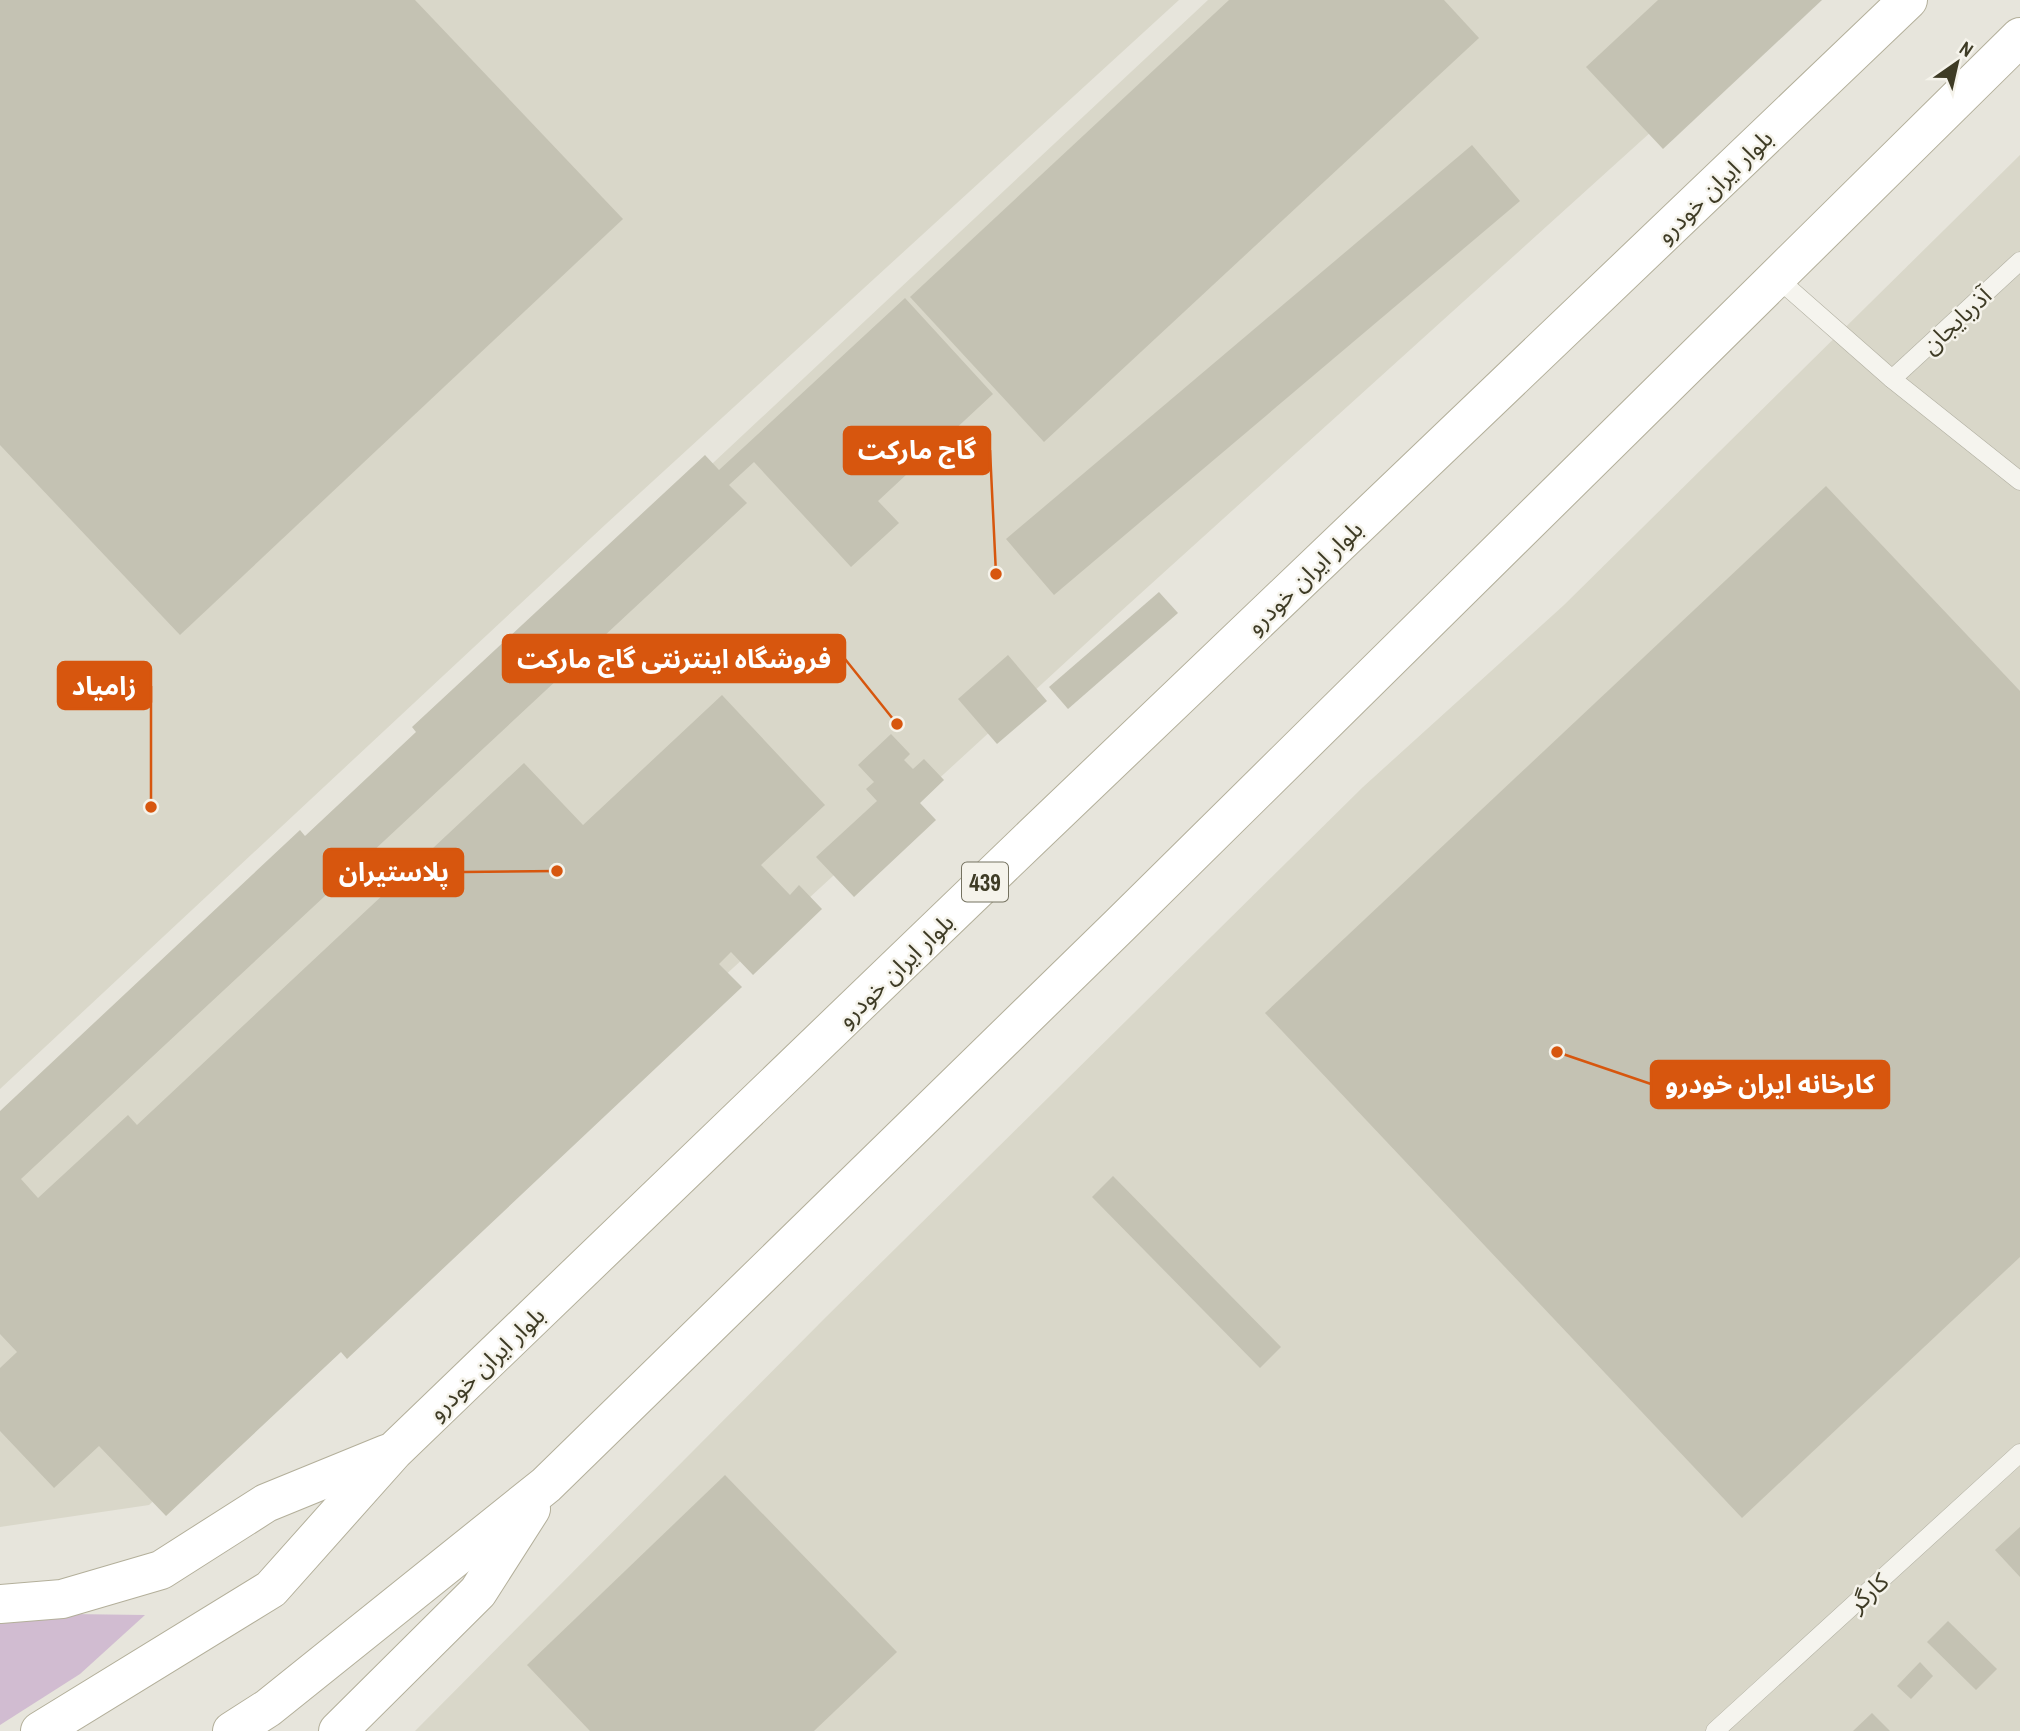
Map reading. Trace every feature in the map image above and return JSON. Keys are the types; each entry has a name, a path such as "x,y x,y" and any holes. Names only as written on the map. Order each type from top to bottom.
{"main road":[{"name":"بلوار ایران خودرو","path":"40,1731 271,1589 394,1451 1908,0"},
{"path":"232,1731 268,1708 546,1485 1110,935 2020,37"},
{"path":"0,1604 62,1599 160,1570 266,1503 394,1451"},
{"path":"338,1731 478,1592 546,1485"}],"lane":[{"name":"آذربایجان","path":"1892,379 2020,261"},
{"path":"1776,277 1892,379 2020,481"},
{"name":"کارگر","path":"1715,1731 2020,1453"}],"shaded area":[{"path":"0,0 1179,0 606,524 0,1089"},
{"path":"1208,0 1797,0 1119,613 149,1505 0,1527 0,1130"},
{"path":"2020,155 2020,1731 415,1731 826,1317 1363,787 1564,605"},
{"path":"70,1614 145,1615 80,1674 0,1725 0,1622"}],"building":[{"path":"0,0 415,0 623,219 180,635 0,445"},
{"path":"1229,0 1444,0 1479,38 1044,442 910,297"},
{"path":"1658,0 1822,0 1663,149 1586,67"},
{"path":"1472,145 1520,201 1054,595 1006,539"},
{"path":"905,298 993,394 878,501 899,523 851,567 754,462 729,485 747,503 21,1179 38,1198 128,1115 137,1125 524,763 583,825 722,695 825,805 761,865 790,895 799,885 822,909 753,975 731,952 719,964 742,987 347,1359 341,1352 166,1516 99,1446 54,1488 0,1431 0,1368 17,1352 0,1334 0,1111 300,830 305,836 416,732 412,727 705,455 719,470"},
{"path":"1826,486 2020,691 2020,1257 1742,1518 1265,1013"},
{"path":"1159,592 1178,613 1068,709 1049,687"},
{"path":"1008,655 1047,701 997,744 958,699"},
{"path":"891,734 910,754 904,760 913,769 924,759 944,780 920,803 936,820 854,897 816,857 877,801 866,789 874,782 858,765"},
{"path":"1113,1176 1281,1347 1260,1368 1092,1197"},
{"path":"725,1475 897,1652 814,1731 590,1731 527,1665"},
{"path":"2020,1527 2020,1577 1995,1550"},
{"path":"1948,1621 1997,1669 1976,1690 1927,1642"},
{"path":"1920,1662 1933,1676 1911,1699 1897,1686"},
{"path":"1872,1713 1890,1731 1853,1731"}],"place":[{"name":"گاج مارکت","path":"996,574"},
{"name":"فروشگاه اینترنتی گاج مارکت","path":"897,724"},
{"name":"زامیاد","path":"151,807"},
{"name":"پلاستیران","path":"557,871"},
{"name":"کارخانه ایران خودرو","path":"1557,1052"}]}
